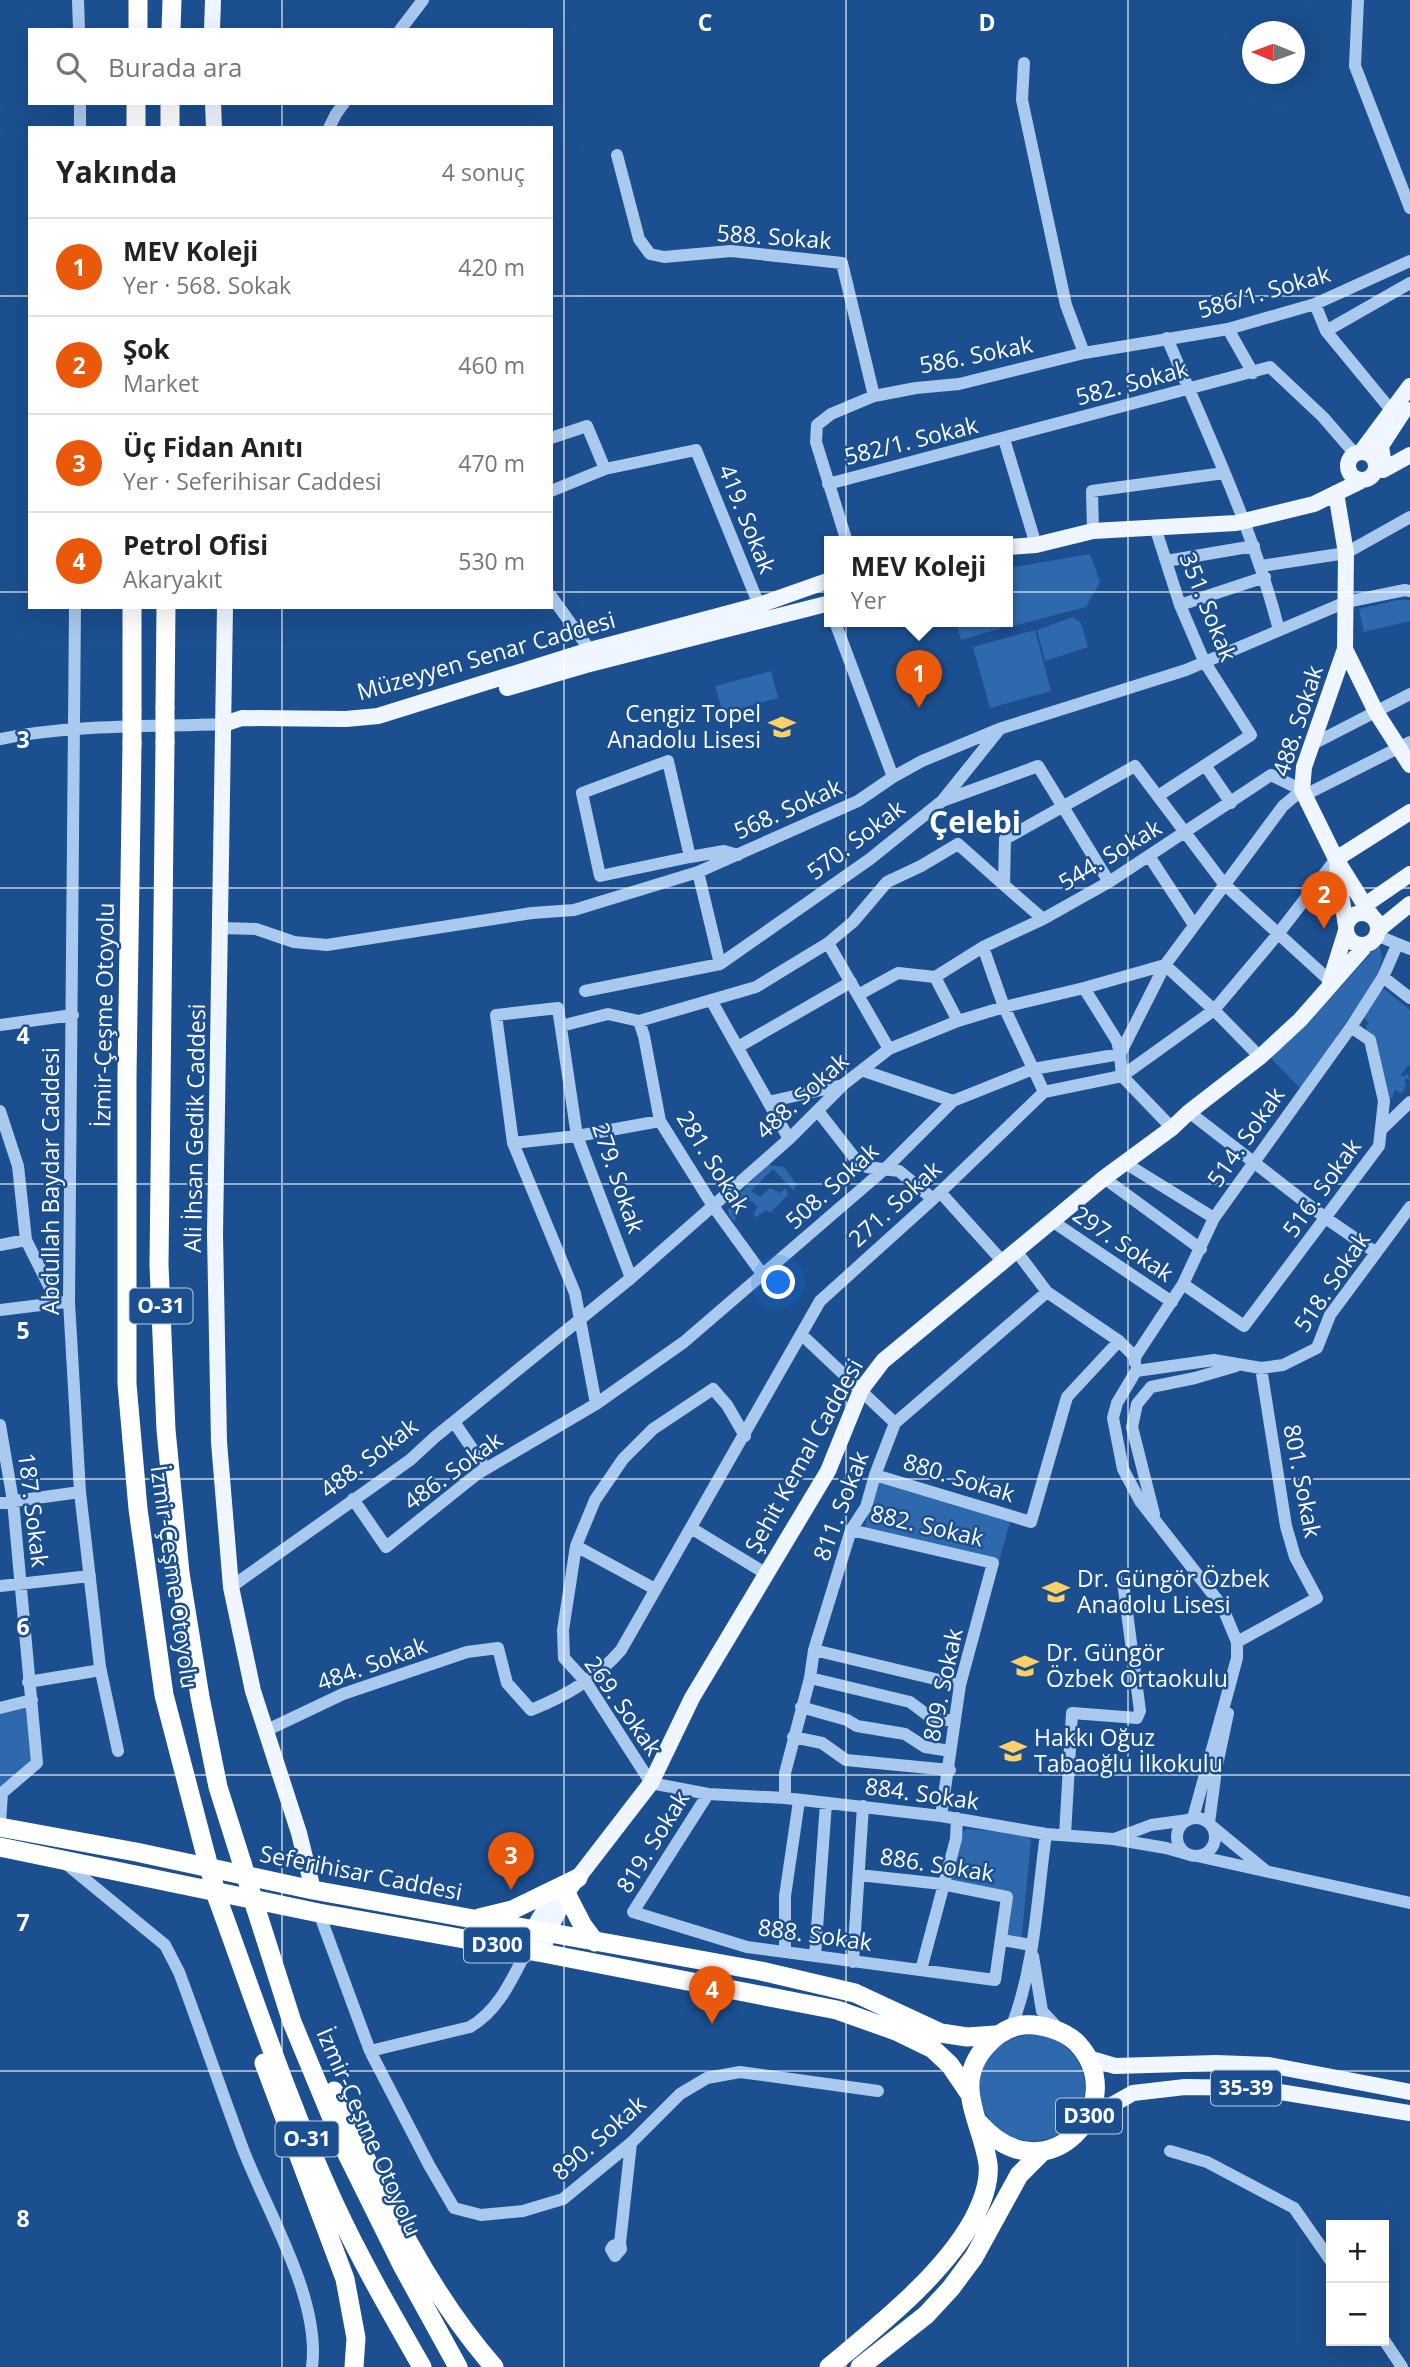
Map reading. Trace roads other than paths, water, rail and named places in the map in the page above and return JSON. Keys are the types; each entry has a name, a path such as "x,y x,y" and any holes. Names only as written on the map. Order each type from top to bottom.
{"highway":[{"path":"138,0 138,28"},
{"path":"171,28 172,0"},
{"path":"136,105 136,126"},
{"path":"170,105 170,126"},
{"name":"İzmir-Çeşme Otoyolu","path":"132,609 127,1384 138,1508 164,1695 218,1900 293,2105 334,2203 422,2367"},
{"name":"İzmir-Çeşme Otoyolu","path":"166,609 159,1265 166,1430 180,1573 200,1696 218,1787 292,2022 346,2152 403,2267 458,2367"},
{"name":"Seferihisar Caddesi","path":"0,1825 473,1920 537,1942 595,1942 761,1971 855,1993 941,2033 967,2037 1003,2032"},
{"name":"Seferihisar Caddesi","path":"0,1847 319,1913 537,1942 837,2010 896,2031 933,2049 950,2065 969,2093"},
{"path":"473,1920 512,1910 572,1888 583,1926 595,1942"},
{"path":"218,1900 274,2095 345,2279 356,2337 354,2367"},
{"path":"277,1972 387,2205 468,2337 494,2367"},
{"name":"D300","path":"1003,2032 1026,2025 1060,2031"},
{"path":"1060,2031 1076,2042 1088,2058"},
{"path":"969,2093 971,2072 979,2053 1003,2032"},
{"name":"D300","path":"1043,2151 1061,2145 1076,2134 1087,2119 1095,2089 1095,2078 1088,2058"},
{"name":"D300","path":"969,2093 972,2109 979,2123"},
{"path":"979,2123 991,2137 1006,2147 1043,2151"},
{"path":"829,2367 866,2336 948,2258 972,2221 982,2201 988,2175 979,2123"},
{"path":"868,2363 926,2315 951,2288 974,2257 1019,2175 1043,2151"},
{"path":"817,2367 866,2336"}],"main road":[{"path":"212,28 213,0"},
{"path":"213,105 214,126"},
{"path":"1368,478 1351,474 1391,410 1410,386"},
{"path":"1410,402 1364,455 1336,493 1346,553 1345,649 1376,712 1404,745 1410,765"},
{"path":"1364,455 1383,459 1390,466"},
{"path":"1364,455 1376,468 1368,478"},
{"path":"1018,548 1093,531 1245,521 1314,503 1410,455"},
{"name":"Müzeyyen Senar Caddesi","path":"224,724 242,718 346,719 378,716 590,650 759,605 824,583"},
{"name":"Müzeyyen Senar Caddesi","path":"224,724 240,728 372,728 586,665 824,606"},
{"name":"Ali İhsan Gedik Caddesi","path":"225,609 215,1248 219,1442 231,1587 253,1691 299,1833 313,1890"},
{"name":"488. Sokak","path":"1304,792 1304,767 1345,649"},
{"path":"1304,792 1371,926"},
{"path":"1336,859 1410,812"},
{"path":"1336,859 1346,929 1355,943 1410,874"},
{"path":"1371,926 1410,904"},
{"path":"1329,984 1346,929 1355,914 1366,913 1371,926"},
{"name":"Şehit Kemal Caddesi","path":"537,1942 572,1888 651,1783 692,1698 828,1471 861,1390 883,1361 1011,1258 1104,1178 1172,1128 1260,1057 1300,1020 1371,926"},
{"name":"35-39","path":"1088,2058 1115,2066 1216,2063 1269,2065 1410,2092"},
{"name":"35-39","path":"1087,2119 1133,2092 1185,2087 1255,2088 1410,2113"}],"street":[{"path":"78,0 79,28"},
{"path":"402,28 423,0"},
{"path":"1358,0 1356,66 1410,208"},
{"path":"1024,63 1022,100 1066,306 1084,353"},
{"path":"80,105 80,126"},
{"path":"331,126 343,105"},
{"name":"588. Sokak","path":"617,155 639,239 650,254 664,257 731,251 842,263 874,396"},
{"name":"586/1. Sokak","path":"1167,338 1228,329 1315,304 1410,261"},
{"path":"1326,331 1410,283"},
{"path":"1315,304 1326,331 1391,410"},
{"path":"1228,329 1253,373"},
{"path":"1167,338 1245,521 1263,571 1279,630"},
{"name":"586. Sokak","path":"828,484 816,442 817,425 831,414 874,396 959,384 1084,353 1167,338"},
{"name":"582. Sokak","path":"1004,439 1270,367 1364,455"},
{"path":"553,438 587,426 605,469 553,490"},
{"path":"1004,439 1018,548"},
{"name":"582/1. Sokak","path":"828,484 1004,439"},
{"name":"419. Sokak","path":"605,469 696,450 759,605"},
{"path":"1093,531 1092,491 1224,473"},
{"path":"828,484 845,536"},
{"path":"1180,605 1263,571 1346,553 1410,517"},
{"name":"351. Sokak","path":"1155,527 1180,605 1204,661 1251,735 1205,765"},
{"path":"1166,561 1254,546"},
{"name":"568. Sokak","path":"221,928 256,929 294,942 327,944 532,913 574,910 698,872 738,855 858,801 893,776 922,761 999,729 1186,670 1346,602 1408,588"},
{"path":"553,599 590,650"},
{"name":"Abdullah Baydar Caddesi","path":"75,609 72,1153 63,1302 89,1576 101,1670 118,1751"},
{"path":"837,627 893,776"},
{"path":"1311,745 1410,694"},
{"path":"0,739 22,734 74,730 224,724"},
{"name":"570. Sokak","path":"720,964 870,859 942,801 999,729"},
{"path":"1304,792 1404,745"},
{"path":"690,858 668,761 582,793 600,876 690,858 724,850 738,855"},
{"path":"1158,796 1205,765 1230,803"},
{"path":"942,801 1038,766 1061,808 1109,882"},
{"path":"1004,886 1006,839 1135,766 1224,884 1329,984"},
{"name":"544. Sokak","path":"935,978 983,947 1043,919 1109,882 1271,775 1304,792"},
{"name":"488. Sokak","path":"231,1587 353,1499 382,1482 631,1278 789,1139 844,1084 889,1049 958,1021 1004,1007 1165,965 1283,806 1304,792"},
{"path":"561,1026 608,1014 639,1021 756,987 828,943 853,922 887,883 958,844 1043,919"},
{"path":"1149,856 1194,925"},
{"path":"983,947 1004,1007 1044,1093 1122,1076 1214,1010 1336,859"},
{"path":"585,991 720,964 698,872"},
{"path":"1371,926 1396,945 1410,949"},
{"path":"828,943 889,1049"},
{"name":"514. Sokak","path":"1135,1357 1183,1284 1214,1218 1351,1027 1383,977 1396,945"},
{"path":"1120,1054 1165,965 1260,1057"},
{"path":"858,995 898,973 935,978 958,1021"},
{"path":"1383,977 1410,998"},
{"path":"738,1047 851,982"},
{"path":"1084,988 1117,1041 1122,1076 1172,1128"},
{"path":"711,1000 789,1139"},
{"name":"279. Sokak","path":"513,1143 496,1015 558,1007 577,1136 631,1278"},
{"path":"0,1025 73,1015"},
{"name":"281. Sokak","path":"639,1021 660,1121 713,1206 763,1275"},
{"name":"516. Sokak","path":"1183,1284 1244,1326 1327,1219 1379,1146 1384,1101 1370,1040 1351,1027"},
{"name":"508. Sokak","path":"596,1404 684,1342 763,1275 886,1168 953,1101 1033,1069 1120,1054"},
{"path":"864,1071 953,1101"},
{"path":"768,1102 844,1084"},
{"name":"271. Sokak","path":"531,1710 558,1700 604,1670 621,1650 820,1301 937,1196 1044,1093"},
{"path":"1381,1129 1410,1102"},
{"path":"0,1111 18,1166 26,1240 63,1302 0,1310"},
{"path":"818,1111 857,1161 867,1167 900,1171 937,1196 1047,1292 1119,1341 1135,1357 1136,1371 1117,1403 1113,1418 1123,1468 1140,1501 1222,1606 1237,1642 1237,1658 1191,1819 1179,1828 1177,1834 1179,1845 1192,1855 1203,1855 1213,1846 1215,1833 1211,1825 1216,1770 1228,1712 1229,1688"},
{"path":"1189,1112 1327,1219 1375,1252"},
{"path":"596,1404 575,1293 513,1143 577,1136 660,1121"},
{"path":"1125,1163 1214,1218"},
{"path":"1104,1178 1201,1249"},
{"name":"518. Sokak","path":"1136,1371 1214,1360 1261,1368 1283,1365 1317,1348 1330,1315 1410,1208"},
{"name":"297. Sokak","path":"1052,1221 1171,1302"},
{"path":"0,1245 26,1240"},
{"name":"811. Sokak","path":"785,1798 785,1773 800,1707 810,1678 814,1650 851,1530 866,1507 895,1423 1047,1292"},
{"path":"802,1335 895,1423"},
{"name":"880. Sokak","path":"875,1475 1031,1521 1067,1396 1119,1341"},
{"path":"1155,1518 1132,1427 1137,1404 1151,1387 1240,1365"},
{"name":"801. Sokak","path":"1237,1642 1317,1598 1295,1557 1286,1526 1261,1368"},
{"name":"269. Sokak","path":"651,1783 586,1682 564,1658 563,1630 576,1546 595,1500 623,1459 653,1429 713,1389 727,1405 745,1436"},
{"name":"486. Sokak","path":"353,1499 386,1547 485,1469 596,1404"},
{"path":"454,1422 485,1469"},
{"name":"187. Sokak","path":"0,1425 7,1502 21,1584 37,1763 1,1793"},
{"path":"7,1502 80,1492"},
{"path":"691,1528 765,1573"},
{"name":"882. Sokak","path":"851,1530 992,1563"},
{"path":"576,1546 655,1589"},
{"name":"809. Sokak","path":"941,1816 950,1770 950,1751 960,1685 992,1563"},
{"path":"0,1586 89,1576"},
{"path":"1065,1835 1072,1713 1137,1718 1140,1711 1123,1582"},
{"name":"484. Sokak","path":"265,1731 342,1694 467,1652 498,1648 507,1683 531,1710"},
{"path":"814,1650 960,1685"},
{"path":"29,1682 101,1670"},
{"path":"810,1678 910,1702 934,1720 954,1720"},
{"path":"0,1708 32,1700"},
{"path":"800,1707 847,1720 857,1726 905,1734 925,1747 950,1751"},
{"path":"793,1737 822,1743 846,1760 950,1770"},
{"name":"884. Sokak","path":"651,1783 708,1794 863,1806 957,1818 1046,1834 1113,1839 1166,1848 1410,1902"},
{"path":"0,1825 1,1793"},
{"name":"819. Sokak","path":"633,1912 708,1794"},
{"path":"785,1952 785,1896 800,1801"},
{"path":"815,1956 826,1803"},
{"path":"853,1962 863,1806"},
{"path":"921,1970 956,1839 957,1818"},
{"path":"1113,1839 1151,1825 1191,1819 1211,1825 1269,1872"},
{"path":"1003,2032 1020,2006 1046,1834"},
{"path":"61,1860 165,1945 179,1972 244,2151 310,2314 314,2353 312,2367"},
{"name":"886. Sokak","path":"859,1875 942,1884 1007,1897 1002,1940"},
{"name":"888. Sokak","path":"633,1912 747,1947 995,1980 1002,1940"},
{"name":"890. Sokak","path":"319,1913 370,2051 454,2208 481,2215 523,2211 562,2199 631,2143 680,2094 707,2078 740,2072 878,2091"},
{"path":"1002,1940 1031,1945"},
{"path":"370,2051 470,2027 482,2020 506,1992 537,1942"},
{"path":"1031,1945 1042,2011 1060,2031"},
{"path":"620,2243 631,2143"},
{"path":"1170,2151 1207,2162 1294,2208 1326,2254"},
{"path":"1388,2346 1402,2367"}],"place":[{"name":"MEV Koleji","path":"919,708"},
{"name":"Cengiz Topel Anadolu Lisesi","path":"782,727"},
{"name":"Şok","path":"1324,929"},
{"name":"Dr. Güngör Özbek Anadolu Lisesi","path":"1056,1592"},
{"name":"Dr. Güngör Özbek Ortaokulu","path":"1025,1666"},
{"name":"Hakkı Oğuz Tabaoğlu İlkokulu","path":"1013,1751"},
{"name":"Üç Fidan Anıtı","path":"511,1890"},
{"name":"Petrol Ofisi","path":"712,2024"}],"district":[{"name":"Çelebi","path":"975,823"}]}
